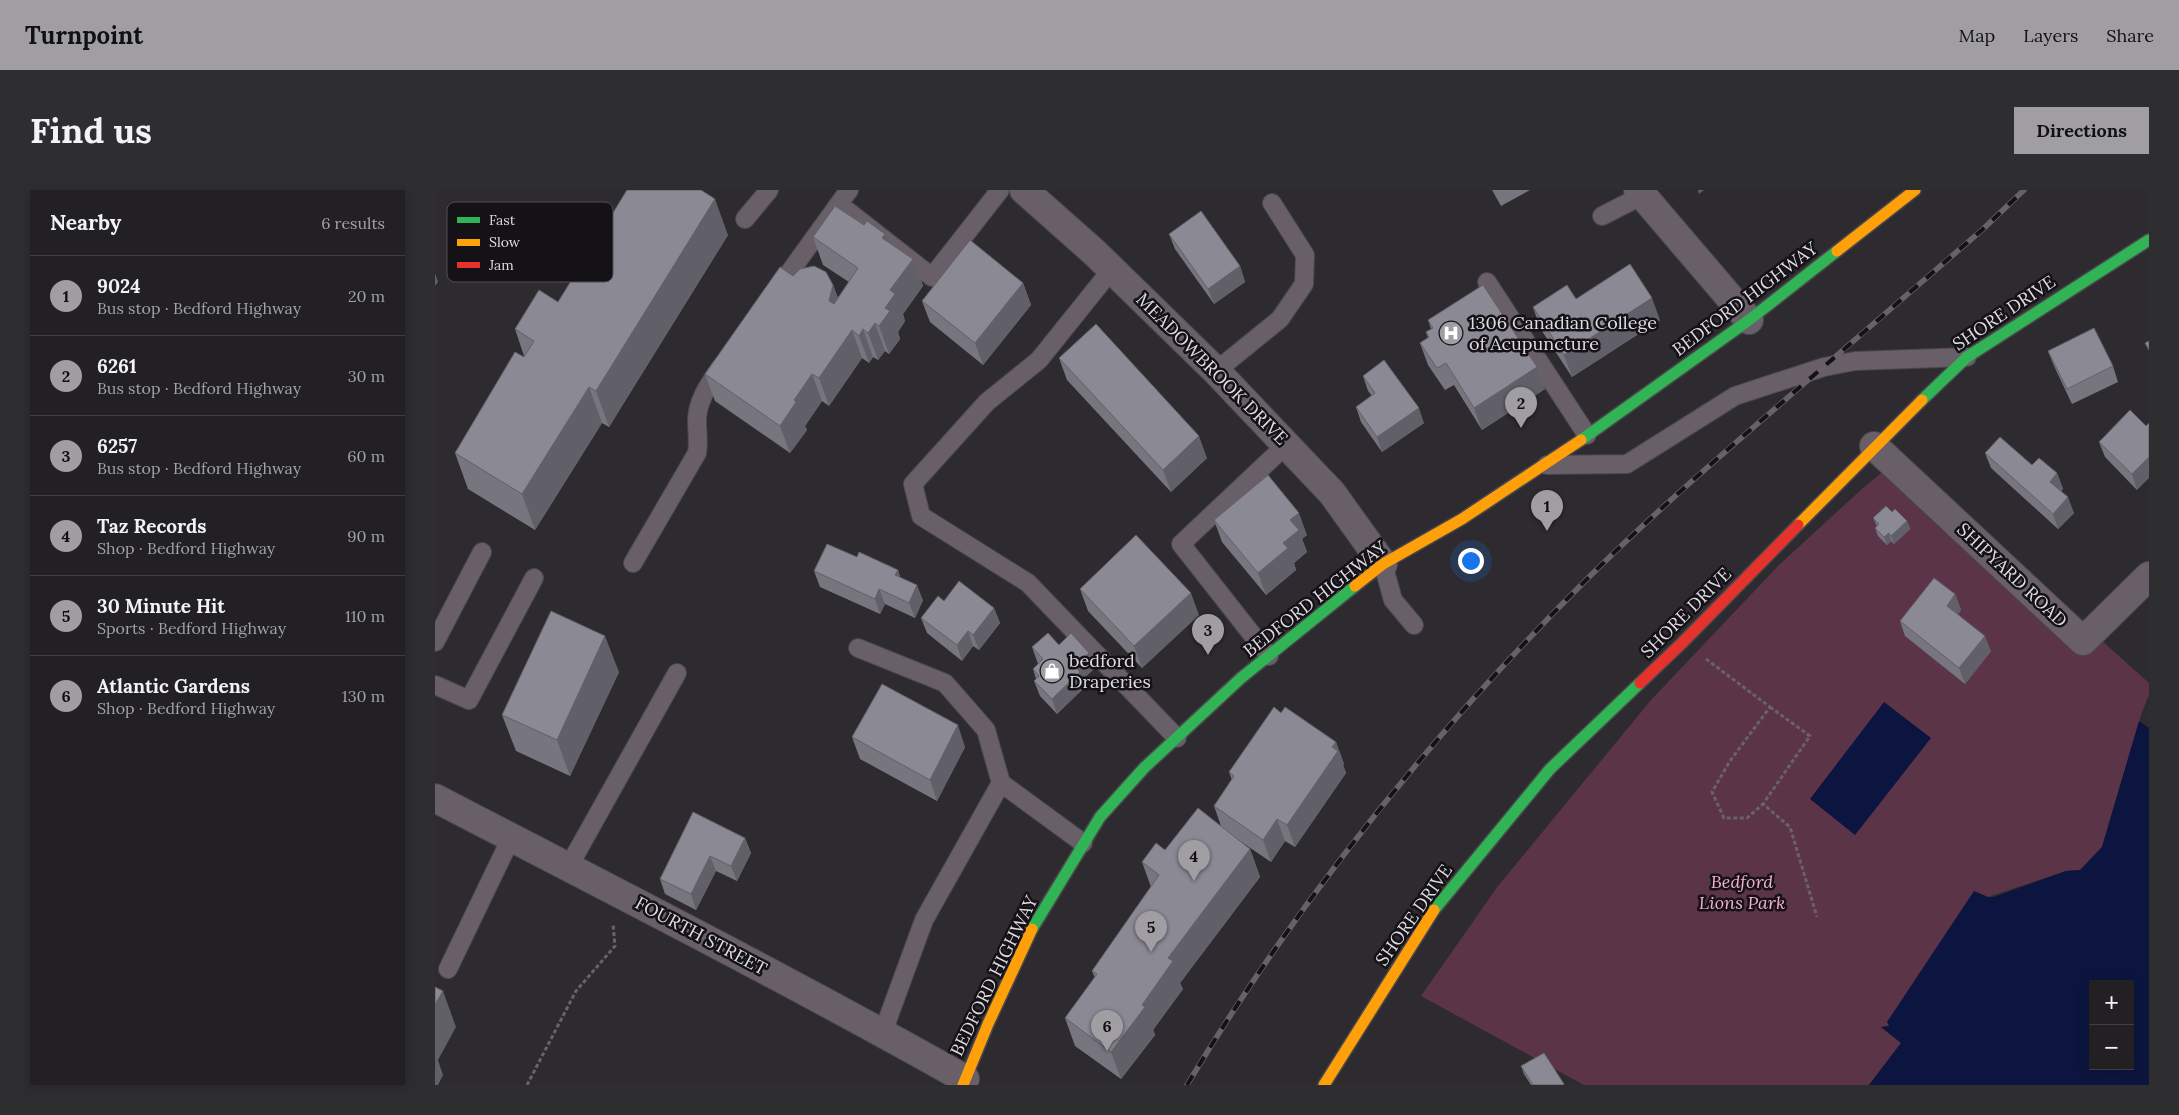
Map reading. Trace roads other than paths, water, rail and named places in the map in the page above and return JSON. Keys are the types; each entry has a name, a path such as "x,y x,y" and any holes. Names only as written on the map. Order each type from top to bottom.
{"main road":[{"name":"BEDFORD HIGHWAY","path":"964,1082 988,1024 1032,929 1100,817 1144,768 1241,678 1383,564 1462,519 1545,465 1749,320 1915,190"},
{"name":"SHORE DRIVE","path":"1324,1085 1434,910 1550,769 1683,642 1874,446 1967,356 2149,240"}],"street":[{"name":"MEADOWBROOK DRIVE","path":"1024,190 1112,269 1216,371 1332,493 1383,564"},
{"path":"1641,193 1749,320"},
{"name":"SHIPYARD ROAD","path":"1874,446 2083,641 2149,576"},
{"name":"FOURTH STREET","path":"435,798 569,866 883,1032 964,1082"}],"lane":[{"path":"745,219 769,190"},
{"path":"766,303 844,197 932,277 1000,190"},
{"path":"1601,216 1641,193"},
{"path":"1216,371 1280,319 1304,284 1305,255 1272,203"},
{"path":"1112,269 1039,360 987,402 913,484 921,516 1028,583 1177,738"},
{"path":"1487,282 1587,435"},
{"path":"633,563 697,453 700,438 697,420 703,395 728,356"},
{"path":"1545,465 1627,464 1735,396 1824,367 1855,361 1967,356"},
{"path":"1269,656 1181,544 1286,445"},
{"path":"435,642 482,552"},
{"path":"1383,564 1393,600 1414,625"},
{"path":"435,685 469,700 534,578"},
{"path":"858,648 945,682 986,730 1001,782 1083,843"},
{"path":"569,866 677,673"},
{"path":"883,1032 924,920 1001,782"},
{"path":"448,969 511,838"}],"railway":[{"path":"1187,1085 1275,949 1372,819 1477,694 1532,635 1589,577 1674,497 1982,230 2024,190"}],"place":[{"name":"1306 Canadian College of Acupuncture","path":"1451,333"},
{"name":"6261","path":"1521,428"},
{"name":"9024","path":"1547,531"},
{"name":"6257","path":"1208,655"},
{"name":"bedford Draperies","path":"1052,671"},
{"name":"Taz Records","path":"1194,881"},
{"name":"30 Minute Hit","path":"1151,952"},
{"name":"Atlantic Gardens","path":"1107,1051"}],"park label":[{"name":"Bedford Lions Park","path":"1742,892"}]}
